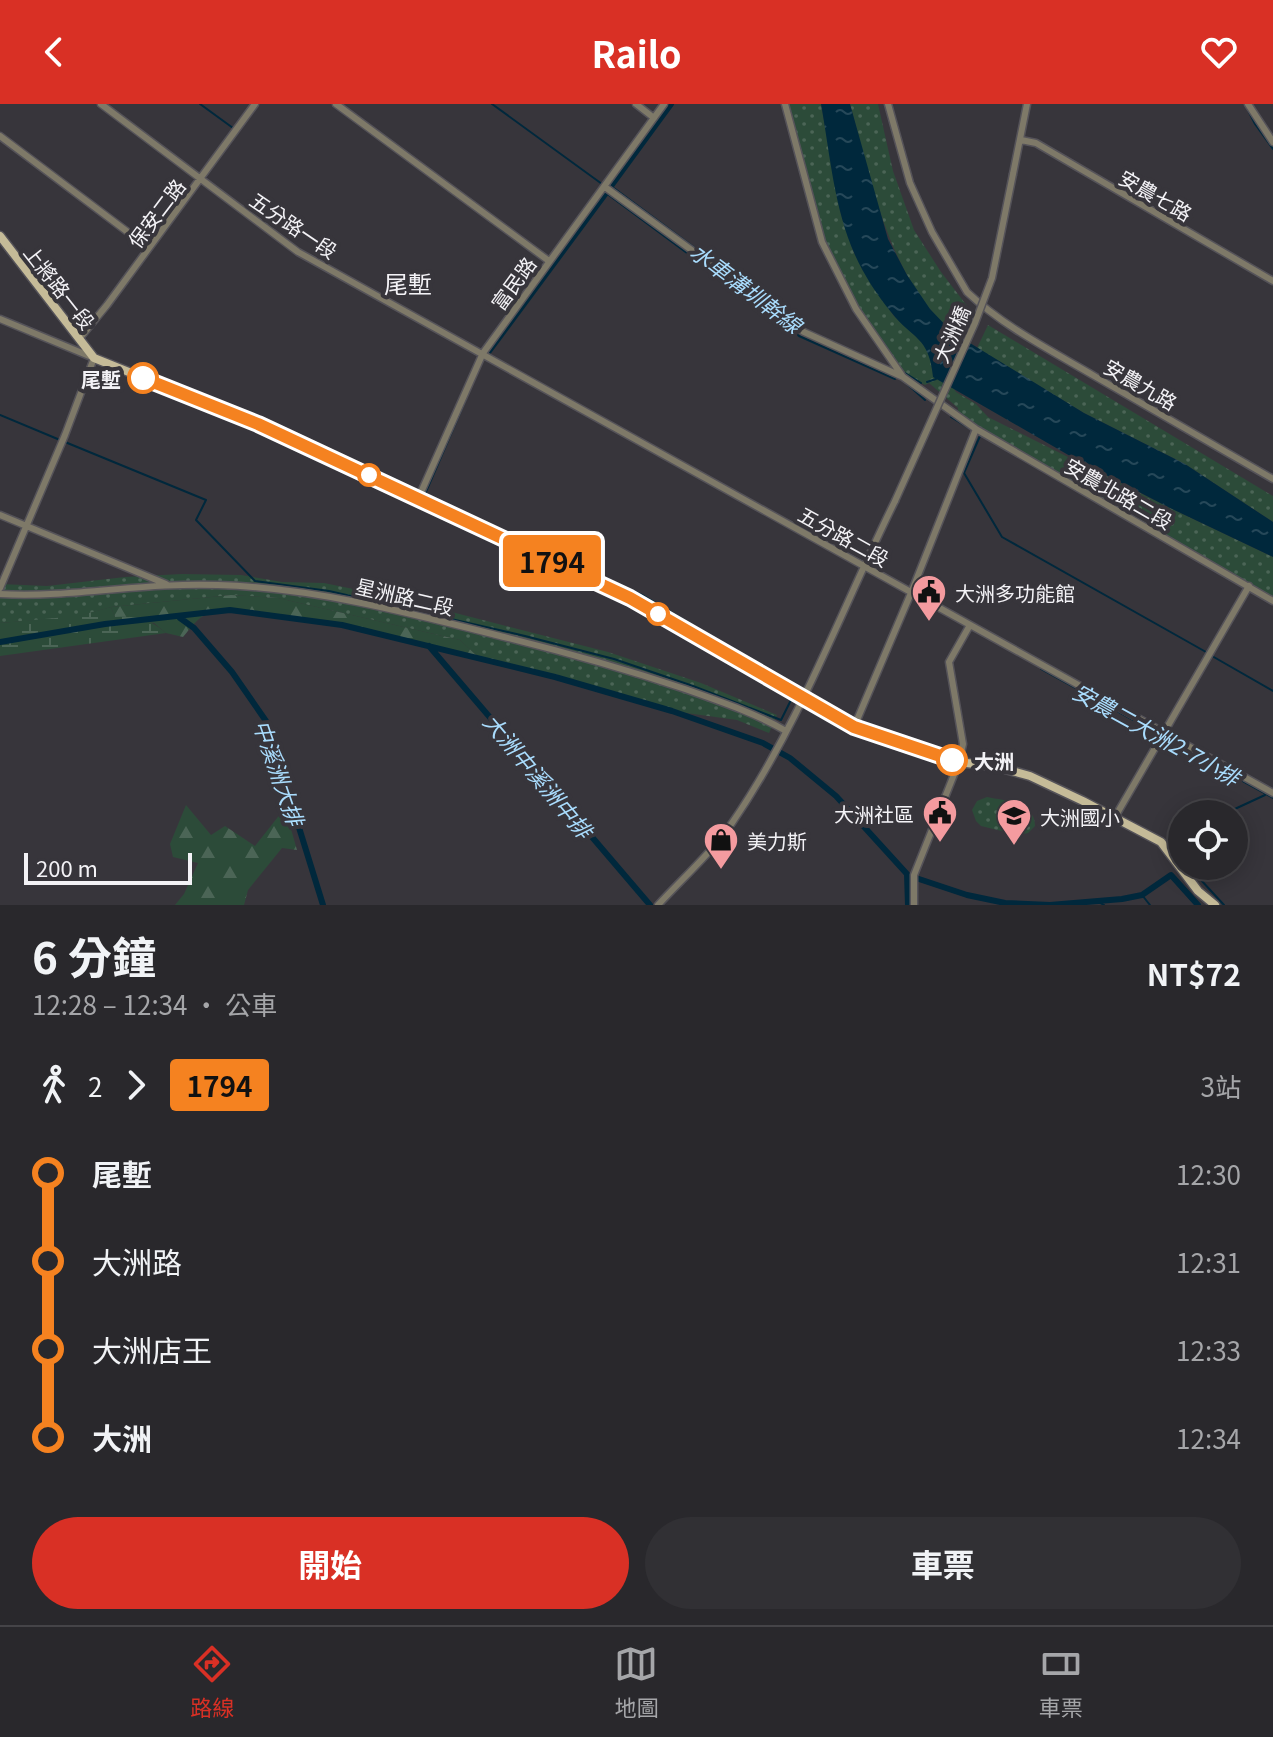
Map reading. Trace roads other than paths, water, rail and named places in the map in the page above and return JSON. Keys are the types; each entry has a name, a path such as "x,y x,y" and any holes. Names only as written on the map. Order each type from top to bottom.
{"main road":[{"name":"上將路一段","path":"0,236 94,358"},
{"path":"94,358 258,424 630,598 854,727 959,762 998,767 1030,776 1115,817 1161,842 1198,891 1215,905"}],"street":[{"name":"五分路一段","path":"101,104 298,252 483,353"},
{"name":"保安二路","path":"79,339 255,104"},
{"path":"336,104 549,261"},
{"path":"636,104 654,118"},
{"name":"富民路","path":"418,499 483,353 664,104"},
{"path":"785,104 822,242 856,309 903,377"},
{"name":"安農九路","path":"888,104 910,183 932,232 967,292 994,316 1273,479"},
{"name":"大洲橋","path":"658,905 731,823 773,754 895,501 992,278 1027,104"},
{"path":"1248,104 1273,142"},
{"path":"0,136 149,248"},
{"name":"安農七路","path":"1021,140 1047,149 1273,281"},
{"path":"605,187 804,332 903,377"},
{"path":"0,319 94,358 0,588"},
{"name":"五分路二段","path":"483,353 1273,793"},
{"name":"安農北路二段","path":"903,377 976,429 1273,601"},
{"path":"854,727 976,429"},
{"path":"0,515 169,585"},
{"name":"星洲路二段","path":"0,594 40,597 169,585 263,587 360,601 635,672 722,702 786,731"},
{"path":"1115,817 1249,586"},
{"path":"914,905 914,875 959,762 963,744 949,662 970,625"}],"water":[{"path":"821,104 850,104 888,239 930,309 952,332 1084,413 1185,464 1273,522 1273,557 1077,460 933,377 924,346 886,305 855,255 837,200"}],"waterway":[{"path":"200,104 233,128"},
{"name":"水車溝圳幹線","path":"492,104 602,184"},
{"path":"611,186 671,104"},
{"path":"1245,104 1273,149"},
{"name":"水車溝圳幹線","path":"611,186 757,294"},
{"path":"606,193 799,336 895,379"},
{"path":"489,351 606,193"},
{"name":"水車溝圳幹線","path":"905,373 921,383"},
{"name":"水車溝圳幹線","path":"927,382 936,379"},
{"path":"906,383 925,400"},
{"path":"466,399 425,494 644,596 756,663"},
{"path":"0,415 60,440"},
{"path":"951,417 972,430"},
{"path":"980,436 964,473 1002,537 1206,652"},
{"path":"65,442 206,500 196,520 255,581 329,591 614,659 781,720 791,700"},
{"path":"0,642 105,624 230,610 342,625 555,677 672,711 763,743 790,758 836,796 907,874 908,905"},
{"name":"中溪洲大排","path":"180,618 194,628 232,672 266,721 323,905"},
{"name":"大洲中溪洲中排","path":"429,646 650,905"},
{"path":"1212,656 1273,691"},
{"name":"安農二大洲2-7小排","path":"1041,669 1160,735"},
{"name":"安農二大洲2-7小排","path":"1165,738 1273,798"},
{"path":"1248,803 1265,795"},
{"path":"910,876 967,895 1005,903 1050,905 1142,895 1171,875 1198,905"},
{"path":"1201,880 1224,905"},
{"path":"1142,895 1150,905"},
{"path":"1095,900 1104,905"}],"place":[{"name":"尾塹","path":"143,378"},
{"name":"大洲多功能館","path":"929,623"},
{"name":"大洲","path":"952,760"},
{"name":"大洲社區","path":"940,844"},
{"name":"大洲國小","path":"1014,847"},
{"name":"美力斯","path":"721,871"}],"district":[{"name":"尾塹","path":"408,282"}]}
